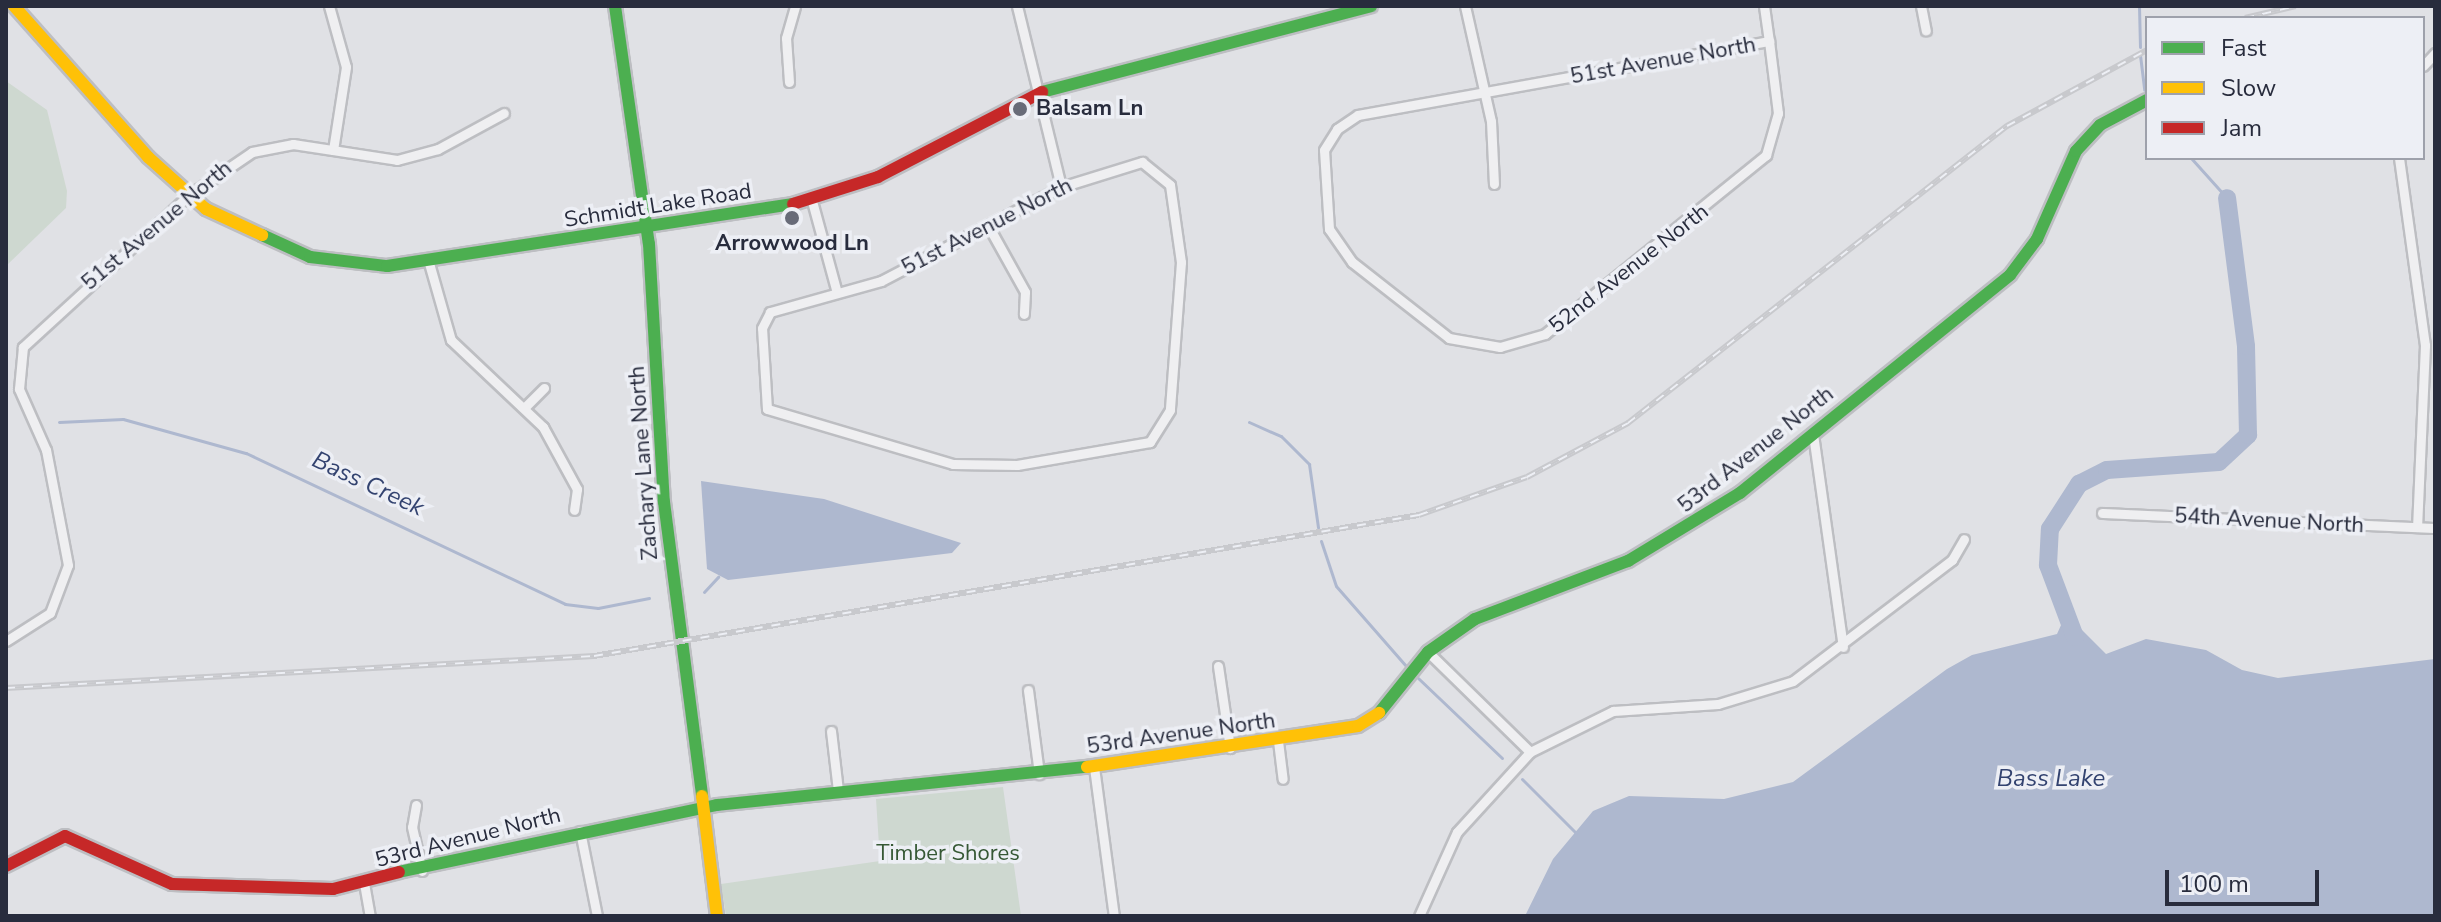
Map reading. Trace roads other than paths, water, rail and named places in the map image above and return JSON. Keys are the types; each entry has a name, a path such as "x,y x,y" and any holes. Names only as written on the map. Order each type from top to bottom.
{"street":[{"name":"Schmidt Lake Road","path":"14,6 189,195 238,229 310,257 429,263 812,201 878,177 1038,91 1371,6"},
{"path":"329,6 346,67 333,150"},
{"name":"Zachary Lane North","path":"615,6 646,226 664,502 717,916"},
{"path":"789,82 786,38 795,6"},
{"path":"1017,6 1061,187"},
{"path":"1465,6 1485,88 1494,184"},
{"path":"1764,6 1769,41"},
{"path":"1921,6 1926,31"},
{"name":"51st Avenue North","path":"1329,138 1358,115 1485,88 1604,76 1685,52 1769,41"},
{"name":"52nd Avenue North","path":"1329,138 1321,177 1338,247 1431,328 1472,345 1500,347 1567,322 1749,174 1773,143 1778,113 1769,41"},
{"name":"53rd Avenue North","path":"6,866 65,836 172,884 247,881 317,890 422,871 580,831 701,809 838,791 1094,767 1278,741 1371,720 1428,652 1502,605 1669,541 1813,434 2010,275 2037,239 2076,151 2100,125 2145,101"},
{"name":"51st Avenue North","path":"6,641 50,613 68,565 46,450 19,389 18,360 67,301 189,195 262,149 333,150 372,160 418,157 504,113"},
{"path":"2399,160 2425,345 2417,527"},
{"name":"51st Avenue North","path":"1130,163 1149,163 1170,185 1181,306 1170,410 1163,429 1139,445 1017,465 953,464 774,415 763,394 762,328 778,307 837,293 927,262 1061,187 1130,163"},
{"path":"812,201 837,293"},
{"path":"990,229 1025,292 1024,314"},
{"path":"429,263 451,340 525,407 577,489 574,510"},
{"path":"525,407 544,388"},
{"path":"1813,434 1843,647"},
{"name":"54th Avenue North","path":"2102,513 2435,528"},
{"path":"1419,916 1457,832 1530,752 1613,711 1769,692 1843,647 1952,560 1964,539"},
{"path":"1428,652 1530,752"},
{"path":"1218,666 1230,748"},
{"path":"1028,690 1039,774"},
{"path":"831,731 838,791"},
{"path":"1278,741 1283,779"},
{"path":"1094,767 1114,916"},
{"path":"416,805 412,827 422,871"},
{"path":"580,831 597,916"},
{"path":"364,883 370,916"}],"water":[{"path":"701,481 824,499 961,543 952,553 728,580 707,569"},
{"name":"Bass Lake","path":"2066,614 2106,654 2146,639 2206,650 2242,670 2278,678 2435,659 2435,916 1525,916 1553,859 1593,811 1629,796 1724,799 1793,782 1947,669 1972,655 2057,634"}],"waterway":[{"path":"2139,6 2140,47"},
{"path":"2140,55 2144,90"},
{"path":"2193,160 2227,198"},
{"path":"2075,637 2048,565 2050,529 2079,484 2107,470 2219,462 2248,435 2246,346 2227,198"},
{"name":"Bass Creek","path":"59,422 123,419 246,453 565,604 598,608 649,598"},
{"name":"Bass Creek","path":"1249,422 1281,436 1309,464 1318,527"},
{"name":"Bass Creek","path":"1321,541 1336,586 1406,666"},
{"name":"Bass Creek","path":"704,592 718,577"},
{"name":"Bass Creek","path":"1418,678 1502,758"},
{"name":"Bass Creek","path":"1522,779 1576,833"}],"railway":[{"path":"2254,16 2296,6"},
{"path":"6,688 594,656 1419,515 1527,477 1628,423 2007,126 2145,51"}],"place":[{"name":"Balsam Ln","path":"1020,109"},
{"name":"Arrowwood Ln","path":"792,218"}],"park label":[{"name":"Timber Shores","path":"948,854"}]}
